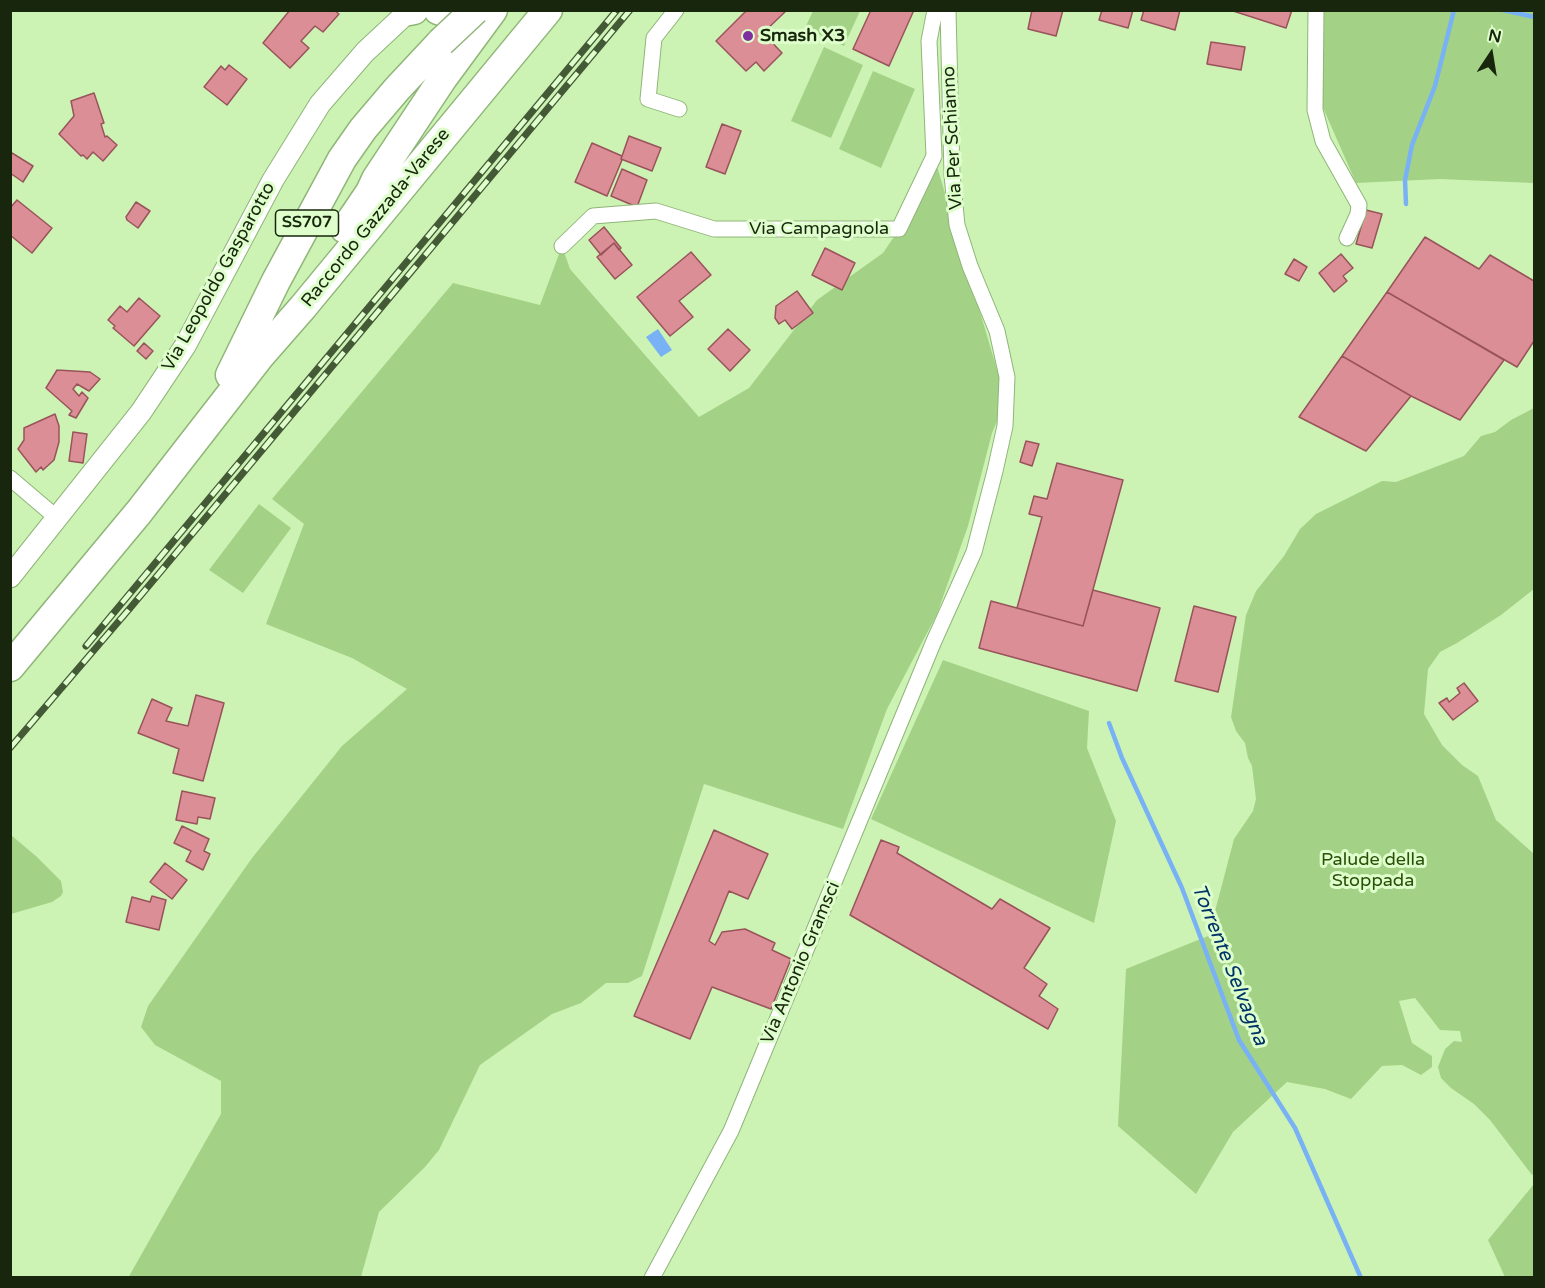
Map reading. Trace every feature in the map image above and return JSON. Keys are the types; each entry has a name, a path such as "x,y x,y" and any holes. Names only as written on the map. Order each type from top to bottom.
{"highway":[{"path":"438,10 458,17 469,15"},
{"path":"261,355 290,307 359,209 376,179 443,78 493,10"},
{"name":"Raccordo Gazzada-Varese","path":"10,667 139,512 261,355 548,10"},
{"path":"443,78 469,15"},
{"name":"Raccordo Gazzada-Varese","path":"205,425 276,281 342,159 390,97 469,15"},
{"path":"234,367 315,229 344,206 367,183 376,179"}],"main road":[{"name":"Via Leopoldo Gasparotto","path":"10,577 141,412 185,346 273,180 320,104 365,52 411,11"}],"street":[{"path":"676,10 654,38 648,99 679,109"},
{"name":"Via Campagnola","path":"562,246 593,216 656,211 714,229 899,229 934,156 929,41 936,10"},
{"name":"Via Per Schianno","path":"934,641 974,552 1005,426 1006,377 997,331 970,266 957,225 952,175 948,10"},
{"path":"1316,10 1315,110 1323,141 1359,206 1358,214 1347,238"},
{"path":"10,478 57,519"},
{"name":"Via Antonio Gramsci","path":"652,1278 731,1131 934,641"}],"green space":[{"path":"813,11 860,11 844,46 805,28"},
{"path":"1313,11 1534,11 1534,183 1440,179 1356,183 1310,78"},
{"path":"824,47 863,65 831,138 791,121"},
{"path":"873,71 915,89 881,168 839,149"},
{"path":"934,156 1006,400 992,433 968,526 937,614 887,709 843,829 704,784 642,976 628,983 606,983 581,1003 552,1014 480,1065 439,1150 379,1212 361,1277 128,1278 221,1114 221,1081 155,1045 141,1027 148,1006 252,858 342,746 407,689 352,658 266,624 304,524 272,499 453,283 540,305 562,246 570,269 699,417 749,388 817,300 883,253 919,200"},
{"name":"Palude della Stoppada","path":"1534,408 1534,589 1501,615 1440,652 1428,669 1424,714 1442,745 1462,765 1478,776 1496,820 1534,854 1534,1173 1532,1175 1490,1120 1441,1078 1438,1067 1445,1049 1454,1041 1462,1042 1460,1031 1440,1030 1415,998 1399,1001 1412,1043 1432,1056 1432,1067 1421,1075 1402,1065 1382,1066 1351,1099 1325,1089 1287,1082 1233,1132 1196,1194 1118,1126 1126,969 1213,934 1214,915 1234,839 1253,811 1256,799 1252,766 1245,743 1236,731 1231,717 1246,615 1256,591 1284,556 1300,529 1316,514 1382,481 1396,482 1464,456 1481,436 1495,432 1511,420"},
{"path":"259,504 291,528 243,593 209,570"},
{"path":"943,660 1089,711 1087,748 1116,821 1094,923 871,819"},
{"path":"11,835 61,881 63,892 52,902 11,914"},
{"path":"1534,1184 1534,1277 1505,1277 1488,1240"}],"water":[{"path":"658,329 672,350 661,357 646,337"}],"building":[{"path":"290,10 334,10 339,14 323,32 315,26 301,41 309,48 290,68 263,43"},
{"path":"747,10 787,10 763,33 782,53 764,71 756,62 746,71 716,41"},
{"path":"871,10 914,10 889,66 853,49"},
{"path":"1032,10 1063,10 1056,36 1028,29"},
{"path":"1102,10 1133,10 1128,28 1099,20"},
{"path":"1144,10 1180,10 1175,30 1141,20"},
{"path":"1230,10 1292,10 1286,28"},
{"path":"1211,42 1245,47 1241,70 1207,64"},
{"path":"229,65 247,79 227,105 204,87 221,66 225,70"},
{"path":"94,93 104,123 101,124 105,137 107,136 117,145 103,161 93,152 87,159 81,156 59,134 74,116 71,101"},
{"path":"722,124 741,131 725,174 706,167"},
{"path":"629,136 661,148 652,171 621,159"},
{"path":"592,143 622,156 607,196 575,182"},
{"path":"12,153 33,166 23,182 10,173"},
{"path":"622,169 647,180 637,207 611,196"},
{"path":"17,200 52,228 32,253 10,235 10,208"},
{"path":"136,202 150,211 138,228 126,217"},
{"path":"1366,210 1382,214 1372,248 1356,244"},
{"path":"604,227 621,248 619,250 614,243 601,255 589,240"},
{"path":"1425,237 1479,269 1490,255 1534,281 1534,341 1517,367 1387,292"},
{"path":"614,243 632,265 615,279 597,257"},
{"path":"825,248 855,263 842,290 812,275"},
{"path":"691,252 711,275 679,301 693,317 670,336 637,297"},
{"path":"1341,254 1353,268 1343,276 1347,281 1334,292 1319,273"},
{"path":"1294,259 1307,267 1299,281 1285,274"},
{"path":"797,291 813,313 792,329 785,320 779,324 775,318 776,306"},
{"path":"1387,292 1504,360 1460,420 1411,396 1342,356"},
{"path":"139,298 160,316 134,346 113,328 115,326 108,320 120,306 127,312"},
{"path":"728,329 750,350 730,371 708,349"},
{"path":"144,343 153,351 146,359 137,351"},
{"path":"1342,356 1411,396 1366,451 1299,417"},
{"path":"57,370 90,372 100,379 89,391 77,384 73,389 79,396 82,392 88,398 76,418 69,415 72,411 46,388"},
{"path":"55,414 59,426 59,442 54,460 43,470 41,467 36,472 18,449 24,440 24,428"},
{"path":"73,432 87,434 83,463 69,461"},
{"path":"1026,441 1039,444 1032,466 1020,462"},
{"path":"1057,463 1123,480 1083,626 1017,608 1042,517 1029,514 1034,496 1047,499"},
{"path":"1093,590 1160,608 1137,691 979,648 991,601 1083,626"},
{"path":"1194,606 1236,617 1218,692 1175,681"},
{"path":"1464,683 1478,701 1453,720 1439,703 1447,698 1449,702 1460,693 1457,688"},
{"path":"196,695 224,703 203,781 173,773 179,749 138,733 152,699 172,708 166,721 188,726"},
{"path":"182,791 215,798 210,819 198,817 197,824 176,820"},
{"path":"182,826 209,839 204,851 210,854 203,870 186,861 191,851 174,843"},
{"path":"714,830 768,854 748,899 729,891 709,941 715,945 722,932 745,929 775,943 772,950 791,959 771,1009 712,987 690,1039 634,1016"},
{"path":"881,840 899,847 897,853 992,909 1000,899 1050,928 1024,968 1047,984 1039,996 1058,1009 1048,1029 850,915"},
{"path":"165,863 187,880 172,899 150,882"},
{"path":"152,896 166,900 159,930 126,922 132,897 150,902"}],"waterway":[{"name":"Torrente Selvagna","path":"1406,204 1405,180 1412,145 1435,86 1454,10"},
{"path":"1503,10 1534,17"},
{"name":"Torrente Selvagna","path":"1109,723 1122,758 1182,888 1239,1040 1295,1128 1361,1278"}],"railway":[{"path":"86,646 617,10"},
{"path":"10,748 131,607 630,10"}],"place":[{"name":"Smash X3","path":"748,36"}]}
